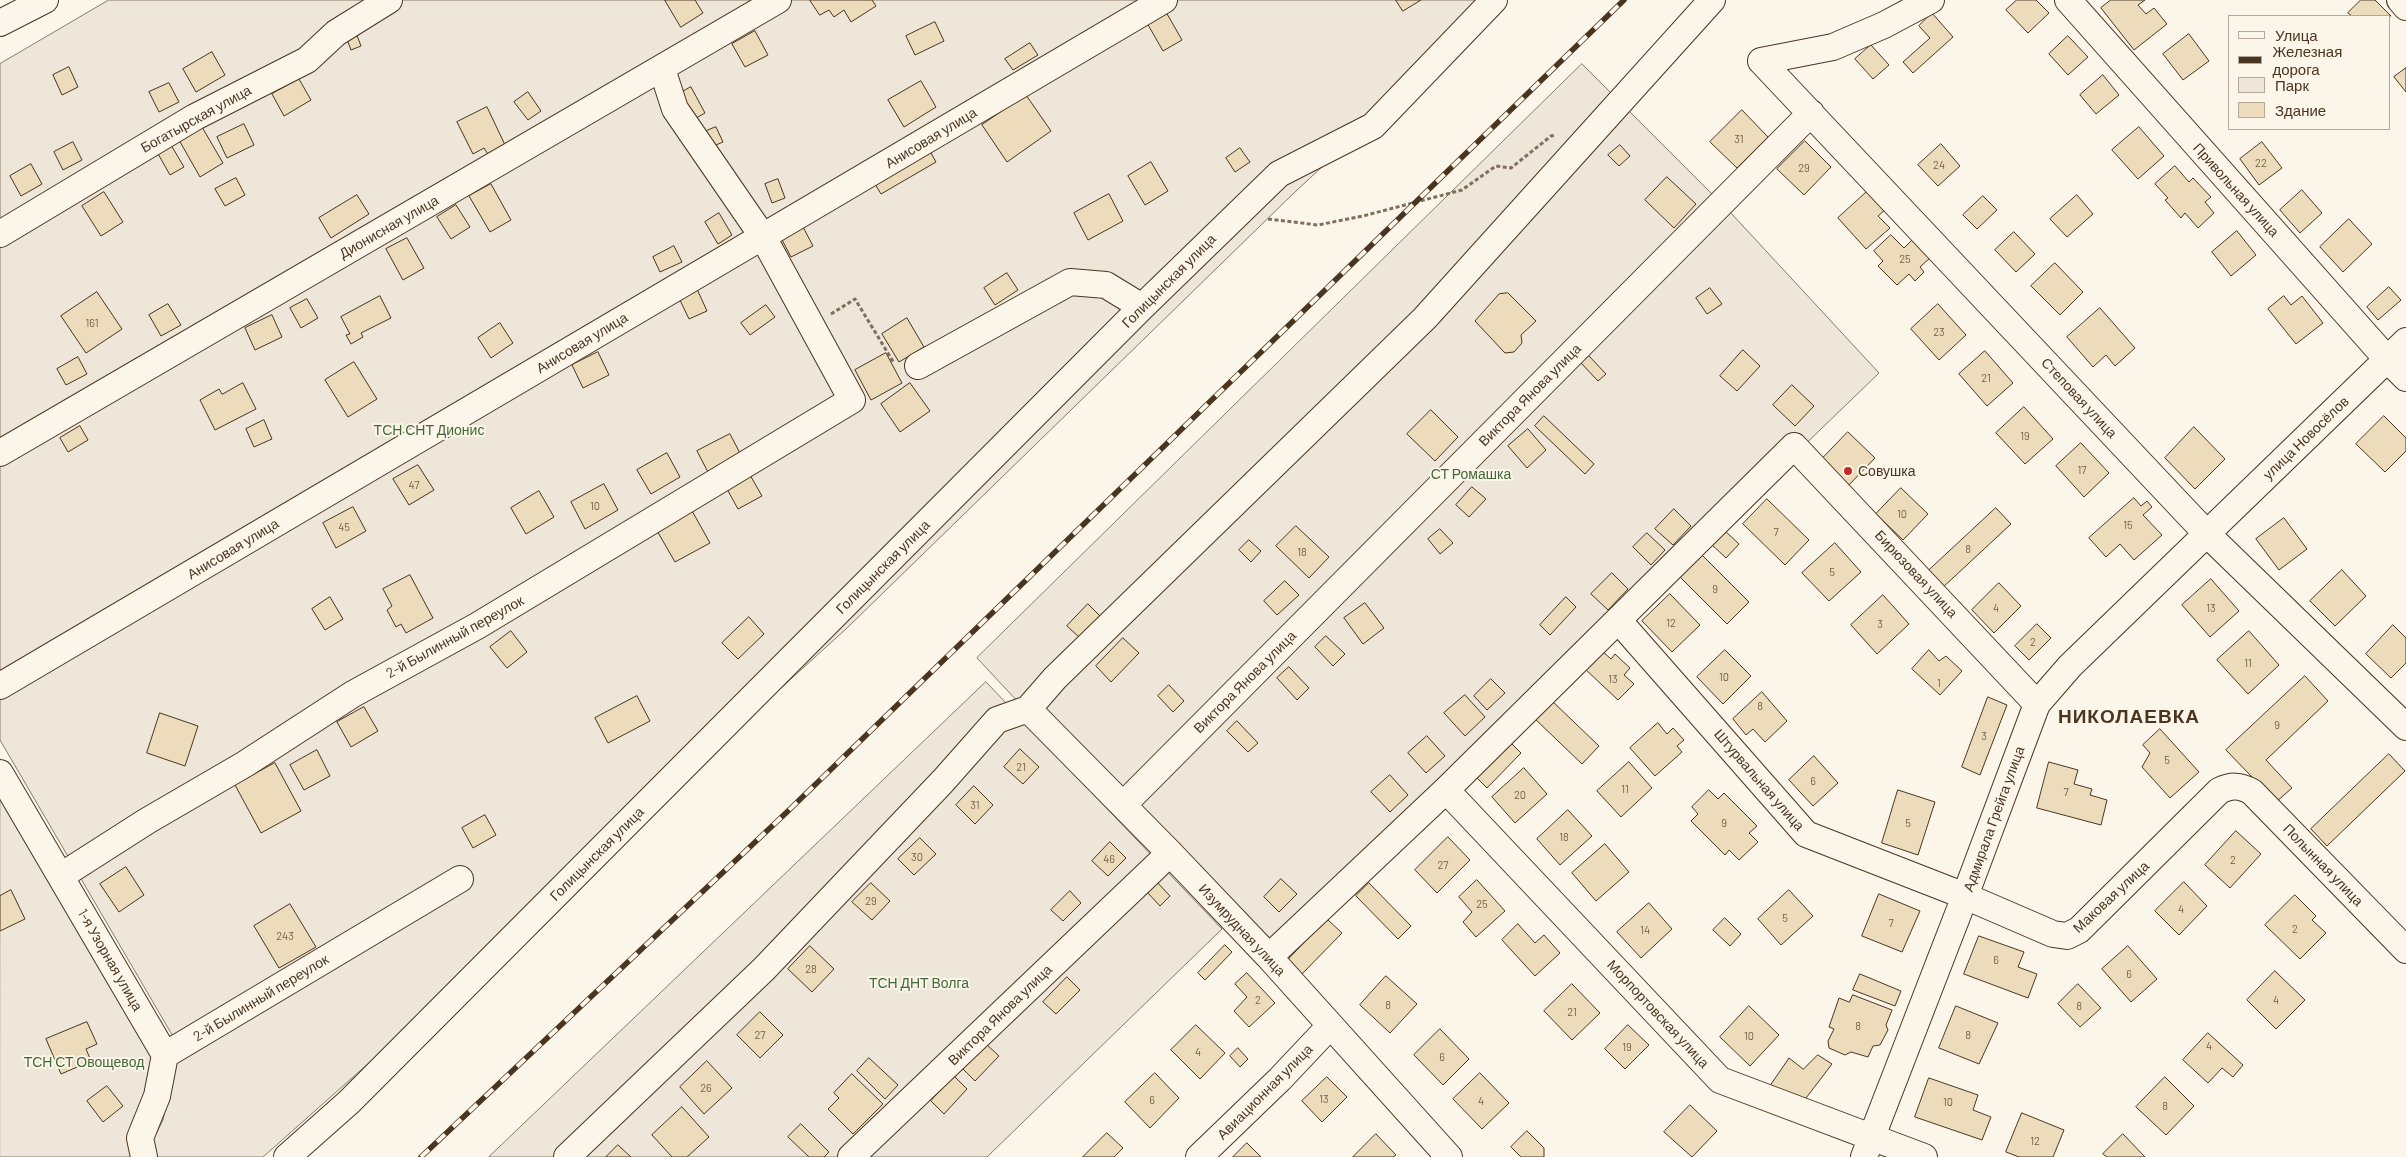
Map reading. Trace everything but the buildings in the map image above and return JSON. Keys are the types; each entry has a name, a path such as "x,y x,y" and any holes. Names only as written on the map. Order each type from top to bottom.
{"street":[{"path":"0,23 45,0"},
{"name":"Богатырская улица","path":"0,234 194,117 307,60 336,34 389,0"},
{"name":"Дионисная улица","path":"0,452 778,0"},
{"name":"Анисовая улица","path":"0,686 1164,0"},
{"name":"Голицынская улица","path":"287,1157 349,1102 1142,307 1279,174 1372,126 1494,0"},
{"path":"567,1157 764,969 997,720 1028,710 1055,678 1425,318 1712,0"},
{"name":"Степовая улица","path":"1931,0 1884,25 1833,47 1761,62 2207,534 2406,727"},
{"name":"Привольная улица","path":"2068,0 2387,360 2406,378"},
{"path":"2400,0 2406,7"},
{"path":"662,69 674,109 763,237 811,326"},
{"name":"Виктора Янова улица","path":"1123,805 1811,113"},
{"path":"918,366 1070,282 1106,285 1142,307"},
{"name":"2-й Былинный переулок","path":"61,876 147,821 245,764 353,694 477,626 852,400 811,326"},
{"name":"улица Новосёлов","path":"2207,534 2406,341"},
{"name":"Бирюзовая улица","path":"1618,620 1794,446 2037,704"},
{"name":"Адмирала Грейга улица","path":"1868,1148 1966,896 2037,704 2070,666 2207,534"},
{"path":"1269,957 1446,790 1618,620"},
{"name":"Штурвальная улица","path":"1618,620 1806,834 1966,896"},
{"name":"Изумрудная улица","path":"1028,710 1170,853 1269,957 1449,1157"},
{"name":"1-я Узорная улица","path":"0,773 165,1056"},
{"name":"Маковая улица","path":"1966,896 2053,934 2067,936 2074,934 2219,791 2235,786"},
{"name":"Полынная улица","path":"2235,786 2252,792 2406,950"},
{"name":"Морпортовская улица","path":"1446,790 1720,1080 1868,1148 1924,1157"},
{"name":"Виктора Янова улица","path":"851,1157 1170,853"},
{"name":"2-й Былинный переулок","path":"165,1056 460,879"},
{"name":"Авиационная улица","path":"1199,1157 1280,1079 1330,1026"},
{"path":"144,1157 140,1138 157,1096 165,1056"}],"path":[{"path":"1266,219 1318,225 1362,216 1462,190 1496,166 1511,168 1551,136 1596,128"},
{"path":"811,326 855,299 902,376 918,366"}],"green space":[{"name":"ТСН СНТ Дионис","path":"109,0 1502,0 1296,191 847,628 263,1157 157,1157 151,1144 163,1120 178,1045 0,740 0,64"},
{"name":"СТ Ромашка","path":"1582,64 1730,212 1879,373 1265,966 977,658"},
{"name":"ТСН ДНТ Волга","path":"986,682 1222,929 987,1157 489,1157"},
{"name":"ТСН СТ Овощевод","path":"0,759 170,1046 146,1157 0,1157"}],"railway":[{"path":"421,1157 787,812 1624,0"}],"place":[{"name":"Совушка","path":"1848,471"}],"district":[{"name":"НИКОЛАЕВКА","path":"2129,717"}]}
